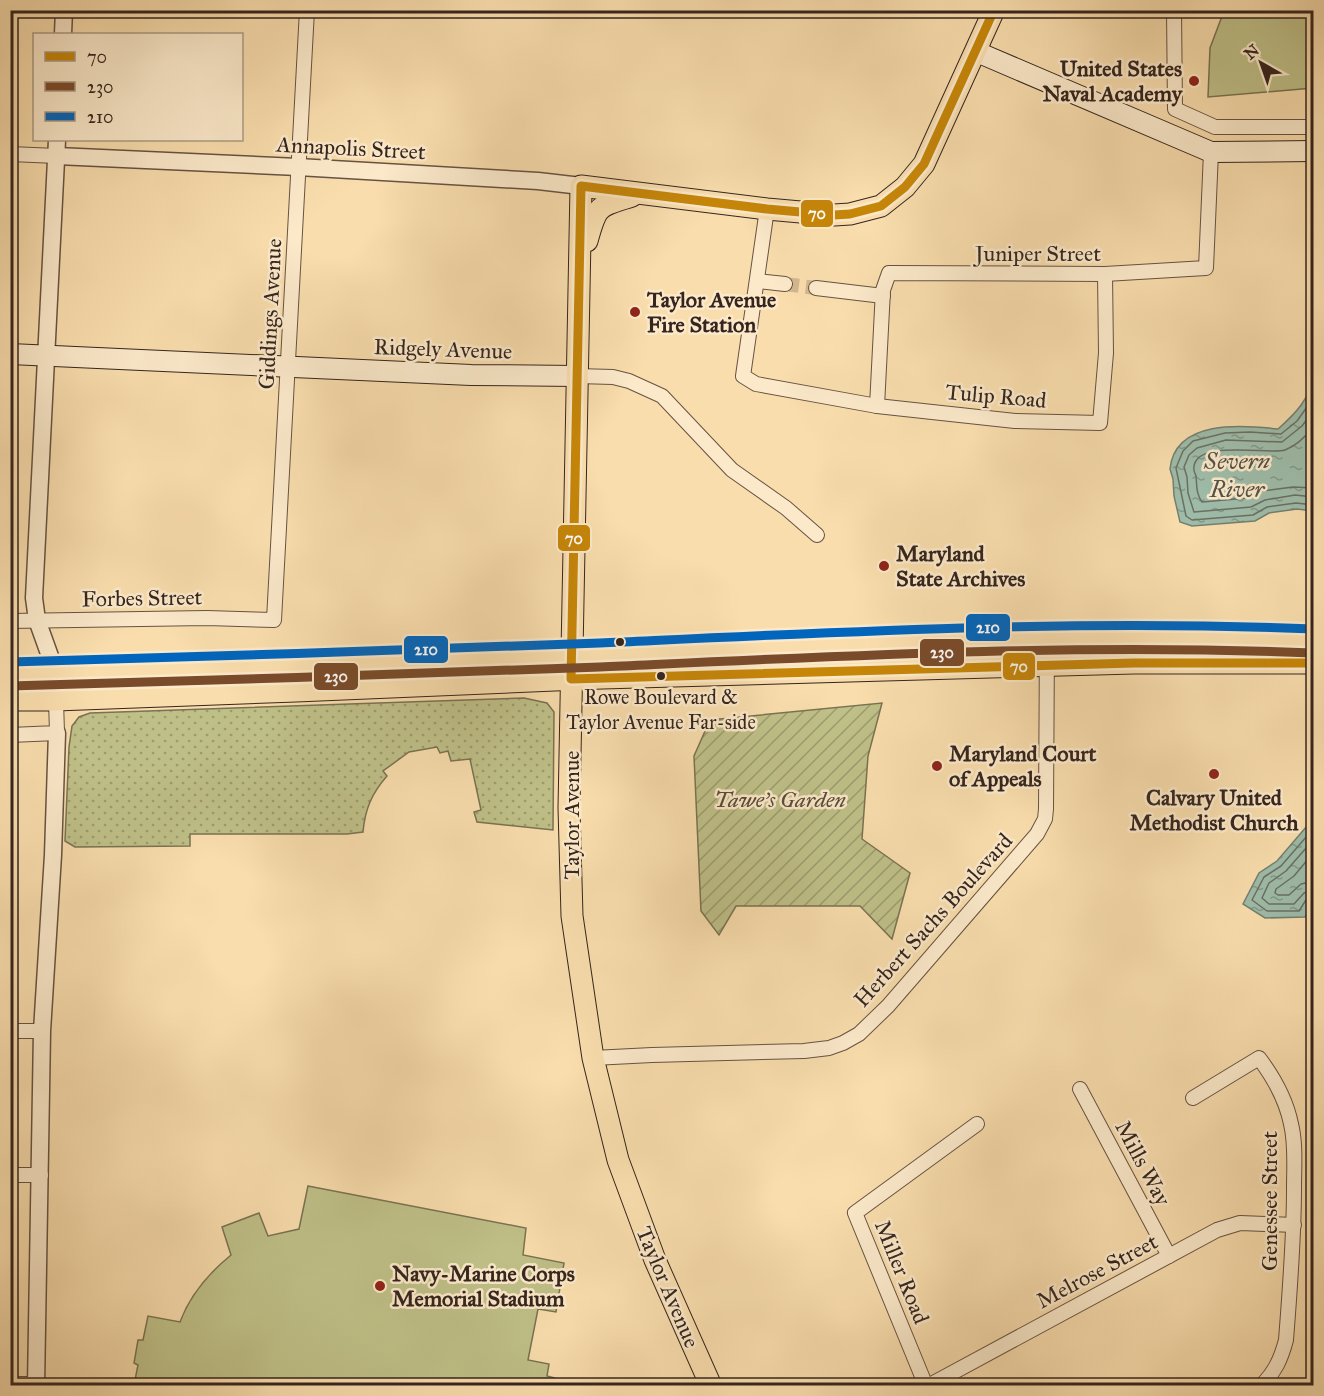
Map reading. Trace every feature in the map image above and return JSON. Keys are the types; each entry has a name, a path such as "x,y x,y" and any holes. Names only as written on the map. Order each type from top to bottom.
{"main road":[{"path":"581,186 767,209 850,214 881,206 905,187 924,164 994,10"},
{"path":"976,52 1211,152 1314,151"},
{"name":"Taylor Avenue","path":"581,186 569,845 572,916 593,1058 615,1149 631,1199 655,1260 711,1386"},
{"path":"579,270 596,213 603,205 610,202 641,194"},
{"name":"Ridgely Avenue","path":"10,354 471,375 577,376"},
{"path":"10,674 1047,638 1245,638 1314,641"},
{"path":"10,700 572,679 1048,665 1314,663"}],"street":[{"path":"63,33 64,10"},
{"name":"Giddings Avenue","path":"274,620 307,10"},
{"path":"1174,10 1175,109 1215,127 1314,127"},
{"path":"10,1384 36,1385 42,1031 57,733 56,673 37,620 34,598 57,148"},
{"name":"Annapolis Street","path":"10,154 57,148 298,167 538,181 581,186"},
{"name":"Juniper Street","path":"878,406 883,290 889,273 1105,274 1206,268 1211,152"},
{"path":"767,209 757,281 785,284"},
{"name":"Tulip Road","path":"757,281 743,376 756,384 878,406 1016,421 1100,423 1106,353 1105,274"},
{"path":"816,288 883,296"},
{"name":"Ridgely Avenue","path":"577,376 613,377 629,381 662,396 732,470 786,508 817,535"},
{"name":"Forbes Street","path":"10,621 207,618 274,620"},
{"name":"Herbert Sachs Boulevard","path":"593,1058 804,1051 829,1048 843,1043 869,1025 986,894 1042,827 1046,809 1047,638"},
{"path":"10,735 57,733"},
{"path":"10,1031 42,1031"},
{"name":"Genessee Street","path":"1193,1098 1259,1058 1274,1078 1292,1125 1294,1225 1286,1340 1282,1357 1273,1373 1261,1386"},
{"name":"Mills Way","path":"1080,1089 1169,1256"},
{"name":"Miller Road","path":"927,1386 855,1213 977,1124"},
{"path":"10,1175 40,1175"},
{"name":"Melrose Street","path":"927,1386 1217,1230 1240,1223 1294,1225"}],"green space":[{"path":"1224,11 1313,11 1313,88 1208,97 1210,48"},
{"path":"524,698 547,703 554,712 553,830 477,822 474,812 481,810 470,759 451,761 448,751 440,753 437,747 409,752 383,771 387,776 370,802 363,832 347,834 190,834 190,846 75,847 65,841 72,726 79,717 90,713"},
{"name":"Tawe's Garden","path":"882,703 868,756 862,839 910,873 892,939 860,906 736,906 719,935 701,911 694,756 710,720"},
{"name":"Navy-Marine Corps Memorial Stadium","path":"308,1186 526,1228 523,1255 564,1263 556,1312 538,1309 528,1360 549,1364 547,1376 555,1378 554,1385 134,1385 138,1365 134,1363 138,1340 143,1340 148,1316 180,1322 201,1285 231,1255 222,1227 259,1213 268,1236 299,1229"}],"water":[{"name":"Severn River","path":"1313,375 1313,511 1297,509 1269,513 1255,521 1192,526 1180,522 1170,469 1175,453 1184,441 1197,433 1212,429 1247,427 1278,429 1306,398"},
{"path":"1313,819 1313,902 1305,917 1265,918 1243,904 1259,873 1277,861"}],"tunnel":[{"path":"785,284 816,288"}],"transit line":[{"name":"70","path":"994,10 924,164 905,187 881,206 850,214 834,215 581,186 571,679 1134,663 1314,663"},
{"name":"210","path":"10,662 526,646 957,628 1135,625 1314,629"},
{"name":"230","path":"10,686 526,670 956,652 1135,649 1313,653"}],"place":[{"name":"United States Naval Academy","path":"1194,81"},
{"name":"Taylor Avenue Fire Station","path":"635,312"},
{"name":"Maryland State Archives","path":"884,566"},
{"name":"Rowe Boulevard & Taylor Avenue Far-side","path":"661,676"},
{"name":"Maryland Court of Appeals","path":"937,766"},
{"name":"Calvary United Methodist Church","path":"1214,774"},
{"name":"Navy-Marine Corps Memorial Stadium","path":"380,1286"}]}
